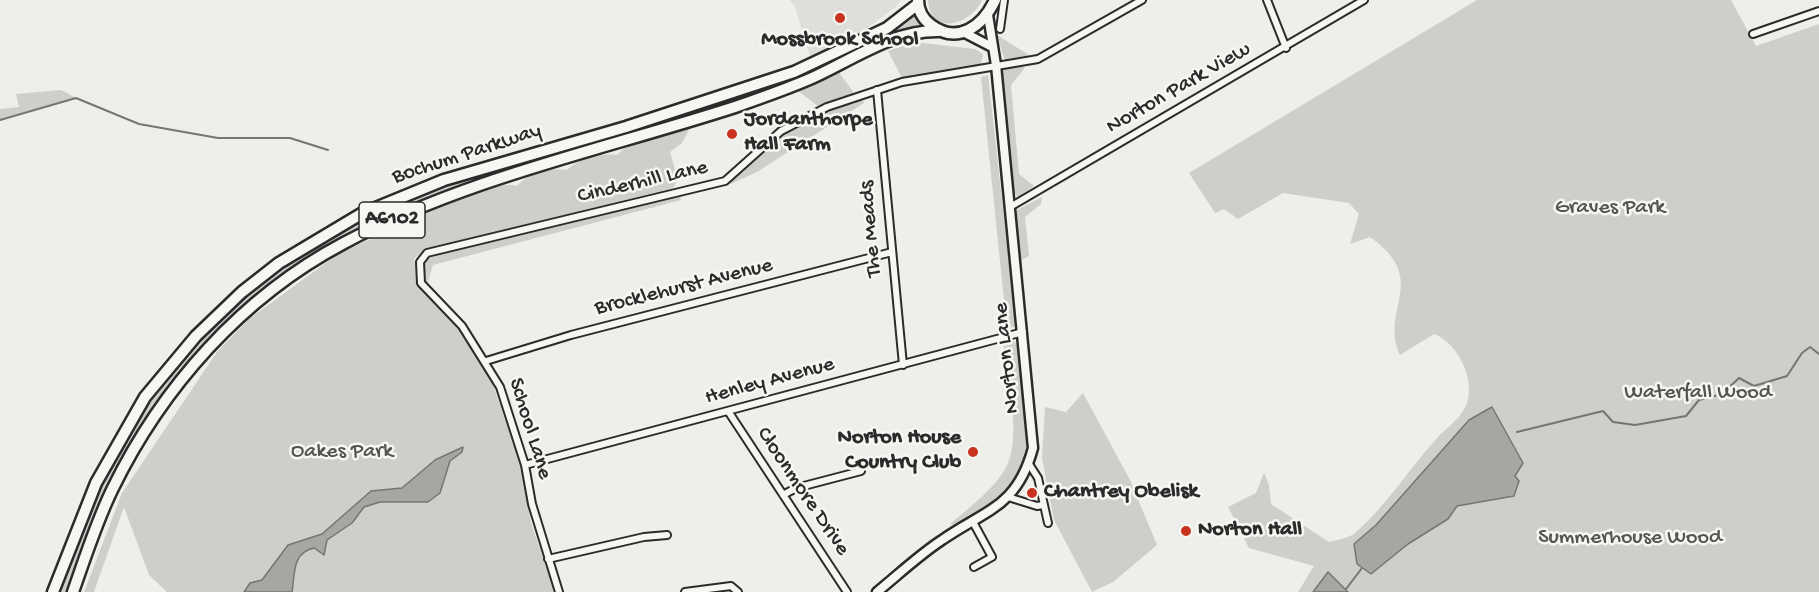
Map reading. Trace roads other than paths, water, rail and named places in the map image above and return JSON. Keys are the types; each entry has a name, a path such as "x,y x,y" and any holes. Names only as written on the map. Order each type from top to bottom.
{"highway":[{"path":"963,32 972,29 988,15 995,0"},
{"path":"918,2 925,21 939,31"},
{"name":"Bochum Parkway","path":"54,592 96,483 145,397 196,336 242,292 279,263 361,214 444,180 648,120 794,72 887,28 918,2"},
{"name":"Bochum Parkway","path":"73,592 112,491 142,436 183,377 249,308 342,244 458,192 754,100 810,79 893,39 923,31 951,34 963,32"}],"street":[{"path":"1000,29 1004,0"},
{"name":"Cinderhill Lane","path":"420,262 427,253 436,249 725,182 790,125 827,107 902,82 1025,62 1048,55 1142,0"},
{"path":"1267,0 1287,48"},
{"name":"Norton Park View","path":"1010,207 1287,48 1364,0"},
{"path":"1753,34 1819,11"},
{"name":"Norton Lane","path":"877,592 941,540 973,522 1008,497 1024,478 1029,464 1034,432 996,65 988,15"},
{"path":"963,32 992,47"},
{"name":"The Meads","path":"876,90 903,365"},
{"name":"Brocklehurst Avenue","path":"486,362 571,335 892,252"},
{"name":"School Lane","path":"420,262 421,283 462,326 500,387 525,465 548,560 559,592"},
{"name":"Henley Avenue","path":"525,465 1024,332"},
{"name":"Cloonmore Drive","path":"728,411 847,592"},
{"path":"1029,464 1038,478 1048,524"},
{"path":"783,495 796,488 861,471"},
{"path":"1008,497 1037,506 1043,505"},
{"path":"973,522 992,557 974,567"},
{"path":"548,560 644,537 667,535"},
{"path":"685,592 731,586 738,592"}],"waterway":[{"path":"0,120 76,98 139,124 218,138 290,138 328,150"},
{"path":"1517,432 1603,411 1613,422 1635,425 1686,416 1699,400 1722,394 1739,378 1754,386 1787,376 1802,353 1810,347 1819,354"},
{"path":"1346,589 1362,568"}],"place":[{"name":"Mossbrook School","path":"840,18"},
{"name":"Jordanthorpe Hall Farm","path":"732,134"},
{"name":"Norton House Country Club","path":"973,452"},
{"name":"Chantrey Obelisk","path":"1032,493"},
{"name":"Norton Hall","path":"1186,531"}],"park label":[{"name":"Graves Park","path":"1610,209"},
{"name":"Waterfall Wood","path":"1698,394"},
{"name":"Oakes Park","path":"342,453"},
{"name":"Summerhouse Wood","path":"1630,539"}]}
